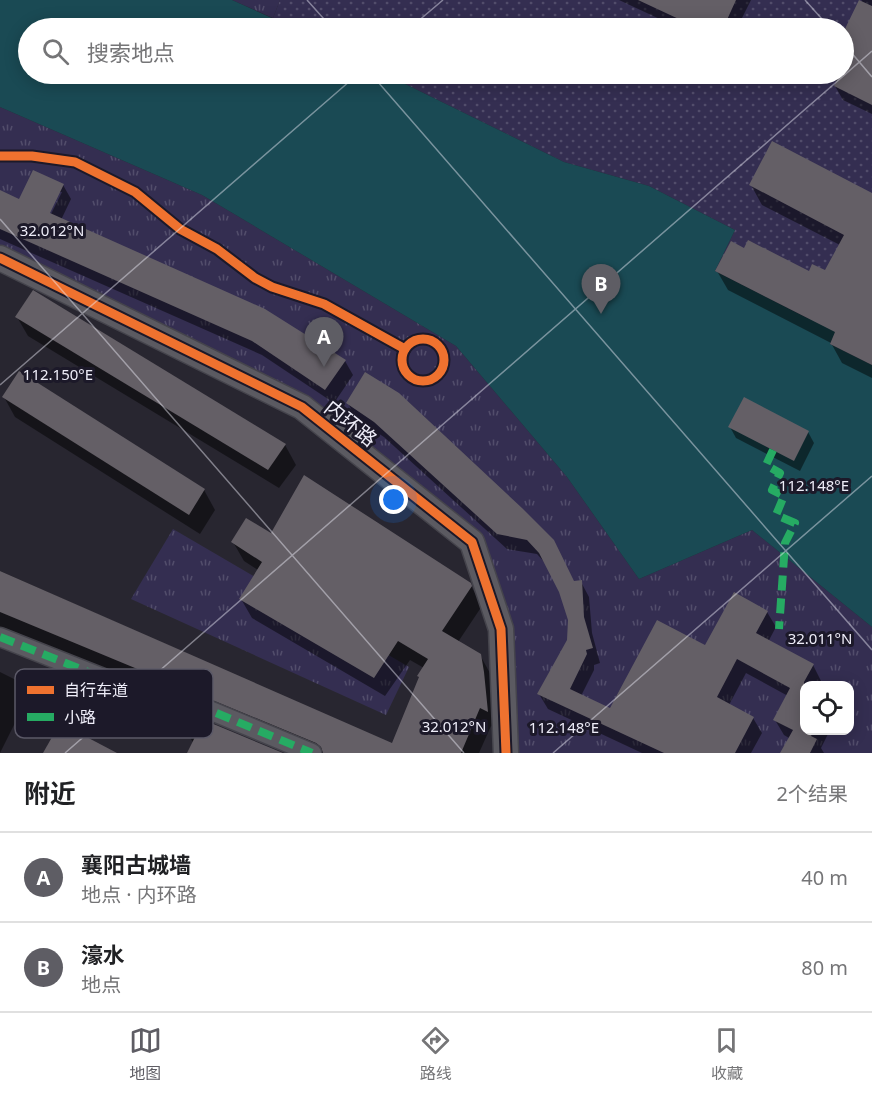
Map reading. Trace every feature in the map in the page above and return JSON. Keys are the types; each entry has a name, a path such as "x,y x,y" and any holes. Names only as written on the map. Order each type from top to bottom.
{"street":[{"name":"内环路","path":"0,258 302,407 472,542 501,629 506,753"},
{"path":"0,637 81,669"},
{"path":"213,712 312,753"}],"green space":[{"path":"232,0 280,0 273,18"},
{"path":"280,0 872,0 872,365 830,344 839,325 807,318 715,271 735,230 649,186 564,162 405,84 854,84 854,18 273,18"},
{"path":"0,107 202,195 456,346 567,477 639,579 752,530 872,627 872,753 506,753 501,629 471,542 302,407 0,258"},
{"path":"173,529 409,667 386,715 131,599"}],"water":[{"path":"0,0 232,0 272,18 18,18 18,84 405,84 564,162 649,186 735,230 715,271 807,318 839,324 830,344 872,365 872,627 752,530 639,579 567,477 456,346 202,195 0,107"}],"building":[{"path":"638,0 736,0 728,18 677,18"},
{"path":"859,0 872,6 872,105 834,86 835,84 854,84 854,18 850,18"},
{"path":"772,141 872,193 872,365 830,344 835,332 715,271 731,241 744,248 748,240 809,271 812,264 825,270 844,235 749,185"},
{"path":"33,170 64,184 50,213 265,309 346,360 325,390 252,341 0,229 0,190 19,199"},
{"path":"33,290 286,444 268,470 15,317"},
{"path":"19,371 205,489 189,515 2,397"},
{"path":"365,372 399,393 554,540 574,581 582,580 584,617 593,648 586,650 587,654 570,689 610,708 657,620 705,645 734,592 768,611 756,633 814,664 805,681 800,681 800,735 812,735 817,739 810,753 780,753 793,730 773,720 790,688 737,659 717,697 754,717 735,753 664,753 537,694 567,640 568,620 559,592 539,553 527,540 497,534 374,422 346,403"},
{"path":"744,397 809,431 794,461 728,427"},
{"path":"304,475 471,583 472,586 442,631 481,654 484,672 488,712 480,708 461,753 323,753 321,747 316,743 213,700 213,669 137,669 0,612 0,571 392,743 419,677 417,676 428,659 398,641 374,678 239,599 262,562 231,542 246,518 271,533"},
{"path":"213,724 283,753 187,753 194,738 213,738"},
{"path":"52,738 88,738 117,753 43,753"}],"marked path":[{"path":"773,450 766,465 780,473 772,490 784,496 776,515 795,523 785,543 779,629"},
{"path":"0,637 81,669"},
{"path":"213,712 312,753"}],"cycle path":[{"path":"0,156 32,156 75,162 135,192 180,229 217,249 255,278 272,287 324,304 405,349"},
{"path":"0,258 302,407 472,542 501,629 506,753"},
{"path":"423,339 431,340 438,345 443,352 444,360 443,368 438,375 431,380 423,381 415,380 408,375 403,368 402,360 403,352 408,345 415,340 423,339"}],"place":[{"name":"濠水","path":"601,314"},
{"name":"襄阳古城墙","path":"324,367"}]}
